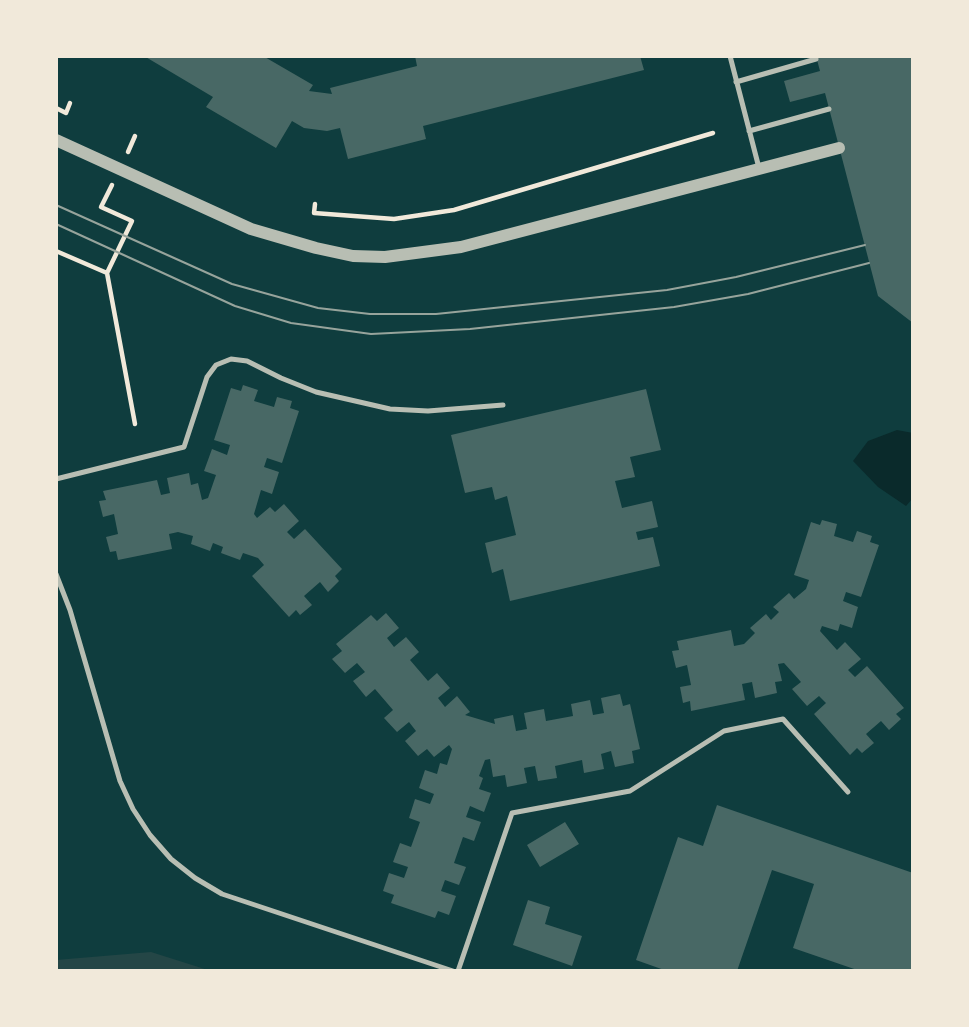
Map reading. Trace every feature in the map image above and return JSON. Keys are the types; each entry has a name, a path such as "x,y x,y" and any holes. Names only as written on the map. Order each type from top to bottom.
{"street":[{"path":"56,140 211,212 283,240 353,256 385,257 461,247 839,148"}],"lane":[{"path":"730,56 758,168"},
{"path":"736,82 816,59"},
{"path":"749,131 829,109"},
{"path":"56,479 184,447 207,377 216,365 231,359 247,361 316,392 377,406 428,411 503,405"},
{"path":"56,574 121,780 144,827 171,859 222,894 453,971"},
{"path":"458,971 512,813 630,790 724,731 783,719 848,793"}],"path":[{"path":"56,108 66,113 70,103"},
{"path":"315,204 314,213 394,219 454,210 713,133"},
{"path":"119,169 102,207 132,221 107,273 135,424"},
{"path":"56,251 107,273"}],"shaded area":[{"path":"897,430 913,433 913,498 906,506 878,487 853,461 868,441"},
{"path":"151,952 211,971 56,971 56,960"}],"building":[{"path":"144,56 263,56 313,85 309,91 332,94 330,88 417,66 415,56 640,56 644,70 423,126 426,139 348,159 340,128 327,131 304,128 292,121 276,148 206,107 213,97"},
{"path":"816,56 913,56 913,323 878,296 825,93 790,102 784,81 820,71"},
{"path":"243,385 258,390 254,401 274,407 277,397 292,401 290,408 299,411 282,463 267,458 264,467 279,472 272,494 261,490 254,514 257,518 270,507 275,512 284,504 299,521 287,532 294,539 305,529 342,569 335,576 339,581 328,592 320,582 304,596 312,605 300,615 296,610 289,617 252,576 264,565 258,558 243,553 240,560 221,553 223,547 213,543 210,551 191,544 193,536 178,532 169,534 172,549 118,560 116,551 110,552 106,537 118,534 114,514 103,517 99,501 106,500 103,491 157,480 161,495 170,493 167,478 189,473 191,485 198,483 202,500 208,498 216,475 204,471 212,449 227,455 230,445 214,440 231,388 241,391"},
{"path":"646,389 661,450 630,457 635,477 615,481 622,508 652,501 658,527 636,532 638,540 653,537 660,566 510,601 503,569 492,573 485,543 516,535 507,496 495,500 492,487 465,493 451,435"},
{"path":"822,520 837,524 834,536 853,542 857,531 872,536 870,542 879,545 861,597 846,592 843,601 858,607 852,628 840,624 838,631 822,626 820,631 837,650 845,642 861,659 848,670 855,677 867,666 904,708 896,714 901,719 889,730 881,721 866,734 874,743 862,753 857,748 850,755 814,714 826,703 819,696 807,706 792,689 801,682 784,663 778,664 782,681 775,682 777,693 755,698 752,682 742,684 745,700 691,711 690,701 683,703 680,687 691,685 687,665 676,668 672,651 679,650 677,641 731,630 734,646 744,644 755,633 750,628 766,614 771,620 779,612 773,607 789,593 794,599 806,589 809,580 794,575 811,522 820,525"},
{"path":"386,613 399,628 387,638 394,647 406,637 419,652 410,660 428,681 437,673 450,688 438,698 445,707 457,696 470,712 465,715 495,724 494,719 513,715 516,731 527,729 524,713 544,709 546,721 573,716 571,704 590,700 593,715 604,713 601,698 620,694 623,706 630,704 640,749 632,751 634,763 615,767 611,751 601,754 604,769 584,773 582,760 555,766 557,778 538,781 535,766 524,768 527,783 507,787 505,775 493,777 490,759 485,760 479,776 483,778 479,789 491,793 484,812 470,806 466,817 481,822 474,841 463,837 454,863 466,867 459,885 445,880 441,891 456,896 449,915 438,911 435,918 391,903 394,895 383,891 389,873 404,878 408,867 393,862 400,843 411,847 420,822 409,818 415,799 430,804 434,794 419,788 425,770 437,774 440,763 447,765 452,749 449,745 434,757 427,749 418,756 405,741 416,731 409,722 397,732 384,718 393,710 375,689 366,697 353,681 365,672 357,663 345,673 332,659 342,651 336,644 371,615 377,621"},
{"path":"717,805 913,873 913,971 860,971 793,948 814,884 772,870 737,971 667,971 636,960 678,837 703,846"},
{"path":"565,822 579,844 540,867 527,845"},
{"path":"528,900 550,907 545,924 582,936 572,966 513,945"}],"tram line":[{"path":"56,205 232,284 318,308 370,314 436,314 667,290 736,277 865,245"},
{"path":"56,224 235,306 291,323 371,334 470,329 674,307 748,294 869,263"}]}
